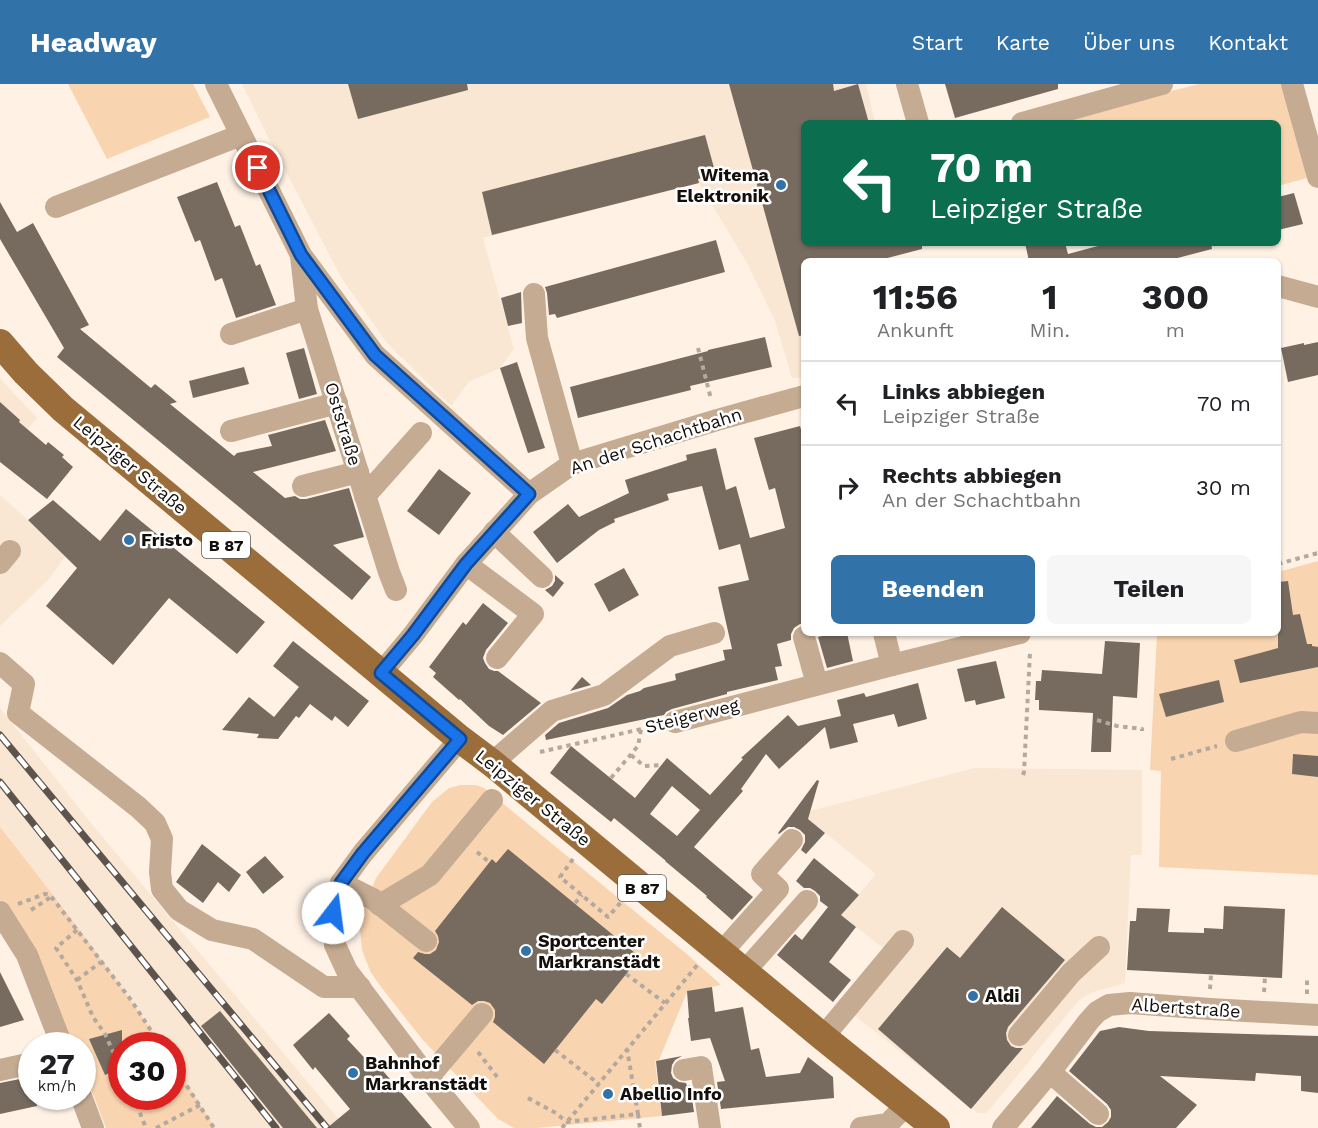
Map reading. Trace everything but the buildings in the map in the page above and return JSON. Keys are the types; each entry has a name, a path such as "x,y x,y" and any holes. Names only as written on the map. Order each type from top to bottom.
{"main road":[{"name":"Leipziger Straße","path":"0,343 26,373 63,409 460,739 936,1128"}],"street":[{"name":"Oststraße","path":"216,84 301,255 375,355 529,494"},
{"path":"907,84 917,120"},
{"path":"1033,120 1162,84"},
{"path":"1292,84 1318,177"},
{"path":"56,207 241,135"},
{"name":"Oststraße","path":"301,255 307,309 388,572 396,590"},
{"path":"1281,287 1318,297"},
{"path":"534,294 537,338 573,464"},
{"path":"231,334 307,309"},
{"name":"An der Schachtbahn","path":"381,673 413,635 466,564 494,532 529,494 573,464 801,397"},
{"path":"231,431 336,403"},
{"path":"365,496 422,433"},
{"path":"303,486 358,472"},
{"path":"494,532 542,577"},
{"path":"466,564 533,614 497,658"},
{"path":"492,764 552,711 604,695 670,646 714,633"},
{"path":"885,636 892,665"},
{"path":"804,637 817,684"},
{"name":"Steigerweg","path":"675,722 892,665 1025,639"},
{"path":"0,663 24,684 18,713 155,823 162,839 160,872 162,889 179,910 212,930 253,939 324,987 360,987"},
{"path":"1236,741 1301,722 1318,723"},
{"path":"460,739 363,853 341,883 333,913 334,945 347,971 469,1128"},
{"path":"380,905 430,875 492,800"},
{"path":"717,950 778,889 762,874 792,840"},
{"path":"341,883 373,899 426,941"},
{"path":"744,972 807,901"},
{"path":"8,908 57,1032"},
{"path":"823,1037 903,941"},
{"path":"1019,1035 1071,973 1100,947"},
{"name":"Albertstraße","path":"1003,1128 1097,1012 1109,1005 1130,1003 1318,1015"},
{"path":"428,1078 482,1014"},
{"path":"0,1070 18,1066"},
{"path":"684,1070 700,1067 710,1128"},
{"path":"1050,1072 1098,1114"},
{"path":"861,1128 888,1124 906,1105"},
{"path":"86,1110 92,1128"}],"path":[{"path":"698,348 717,420"},
{"path":"1281,563 1318,553"},
{"path":"1023,775 1025,639"},
{"path":"1097,720 1117,726 1142,729 1142,731"},
{"name":"Steigerweg","path":"538,753 675,722"},
{"path":"611,778 638,746 641,729"},
{"path":"1171,759 1236,741"},
{"path":"630,755 644,766 661,765"},
{"path":"572,861 560,877 608,917 622,901"},
{"path":"8,908 45,894 50,895 131,1000 152,1032"},
{"path":"575,903 582,895"},
{"path":"31,910 51,897"},
{"path":"77,930 56,948 77,980 93,1017 108,1041"},
{"path":"562,1128 665,1003 717,950"},
{"path":"77,980 101,962"},
{"path":"626,974 665,1003"},
{"path":"466,1035 498,1078"},
{"path":"627,1049 640,1128"},
{"path":"555,1050 599,1084"},
{"path":"186,1084 214,1128"},
{"path":"528,1098 567,1122 638,1114"},
{"path":"156,1128 200,1105"},
{"path":"139,1110 147,1128"}],"shaded area":[{"path":"68,84 193,84 210,117 107,159"},
{"path":"242,84 866,84 874,120 801,120 801,246 876,246 879,258 801,258 801,378 792,378 775,321 747,263 699,183 483,238 514,349 500,368 469,382 451,406 386,342 341,277"},
{"path":"1199,84 1283,84 1307,178 1281,185 1281,120 1057,120"},
{"path":"0,378 37,418 0,462"},
{"path":"0,495 66,555 48,580 0,626"},
{"path":"1318,561 1318,875 1159,867 1161,771 1150,770 1157,636 1281,636 1281,571"},
{"path":"0,708 91,823 346,1128 215,1128 186,1082 186,1032 152,1032 0,827"},
{"path":"974,768 1142,770 1142,855 1131,855 1125,983 1093,992 1079,1000 986,1113 978,1113 849,1011 893,956 841,915 876,874 808,819 807,812"},
{"path":"476,785 484,788 688,955 721,985 687,992 659,1060 655,1061 662,1116 537,1128 514,1128 498,1119 422,1039 370,971 362,950 360,929 363,910 376,878 432,802 449,788"},
{"path":"0,827 83,934 152,1032 108,1032 108,1110 186,1110 186,1082 215,1128 106,1128 96,1102 96,1032 68,1032 34,951 0,900"}],"railway":[{"path":"0,735 327,1128"},
{"path":"0,782 276,1128"}],"place":[{"name":"Witema Elektronik","path":"781,185"},
{"name":"Fristo","path":"129,540"},
{"name":"Sportcenter Markranstädt","path":"526,951"},
{"name":"Aldi","path":"973,996"},
{"name":"Bahnhof Markranstädt","path":"353,1073"},
{"name":"Abellio Info","path":"608,1094"}],"route":[{"path":"258,168 301,255 375,355 529,494 466,564 413,635 381,673 460,739 363,853 341,883 333,913"}]}
